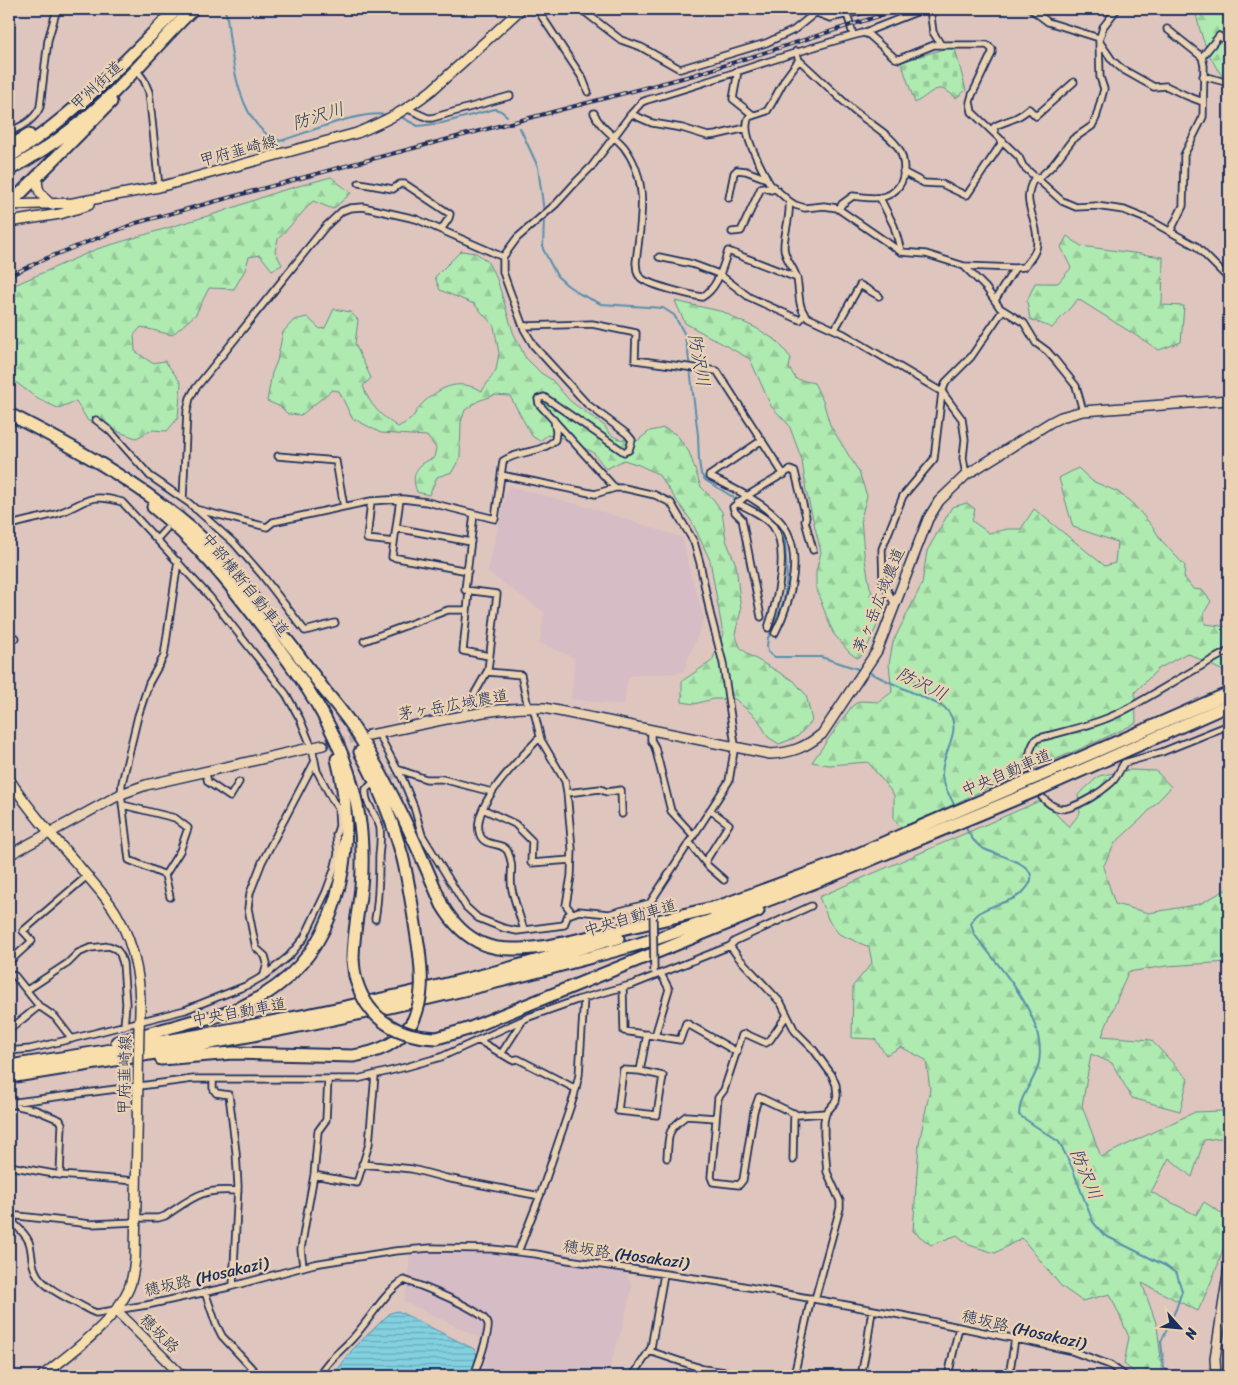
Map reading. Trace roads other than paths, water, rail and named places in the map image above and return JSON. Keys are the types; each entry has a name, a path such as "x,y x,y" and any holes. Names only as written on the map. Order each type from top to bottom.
{"highway":[{"name":"甲州街道","path":"9,157 30,144 70,113 177,9"},
{"name":"甲州街道","path":"9,170 35,155 74,127 136,69 193,9"},
{"path":"9,147 44,126 65,110 134,46 152,33"},
{"path":"9,205 39,173 107,108 136,69"},
{"name":"中部横断自動車道","path":"10,414 97,461 168,509 195,532 236,577 320,684"},
{"name":"中部横断自動車道","path":"70,448 125,485 190,540 211,563 286,658 309,690 328,724"},
{"path":"320,684 354,729 384,780 405,820 442,905 450,918 469,937 484,945 504,949 523,949 582,938 720,906"},
{"path":"60,1069 233,1053 354,1056 369,1054 388,1047 408,1029 413,1021 421,997 422,969 402,857 393,825 378,789 320,684"},
{"name":"中央自動車道","path":"1039,782 1229,693"},
{"name":"中央自動車道","path":"14,1065 232,1030 394,996 502,970 660,926 908,838 1039,782 1229,705"},
{"path":"328,724 341,749 351,780 359,818 360,894 353,938 356,982 369,1008 381,1020 407,1034 437,1038 468,1029 579,982 695,938 844,872"},
{"path":"14,1065 155,1033 220,1015 247,1004 277,986 297,968 313,948 328,919 340,884 346,814 342,780 328,724"},
{"name":"中央自動車道","path":"9,1077 302,1027 486,985 663,937 844,872 908,838"}],"main road":[{"name":"甲府韮崎線","path":"9,205 74,203 159,187 357,133 388,120 432,90 521,9"},
{"path":"39,173 37,186 40,194 52,205"},
{"path":"9,222 60,214 130,193"},
{"name":"甲府韮崎線","path":"9,779 17,792 117,914 130,944 137,970 140,1025 134,1274 129,1288 116,1310 68,1356 42,1376"}],"street":[{"path":"9,132 30,121 37,114 40,107 48,40 57,9"},
{"path":"537,9 583,79 588,92"},
{"path":"581,9 621,40 641,48 680,70 766,42 794,30 815,13"},
{"path":"806,9 830,18 847,11 871,9"},
{"path":"615,488 539,404 538,399 544,396 619,450 624,452 629,450 632,440 588,404 534,346 523,326 504,272 503,257 517,238 592,166 613,136 642,102 796,51 863,33 924,9"},
{"path":"930,9 933,32 941,45"},
{"path":"1031,9 1048,22 1099,39 1112,60 1122,69 1154,87 1166,86 1203,102"},
{"path":"800,60 785,79 766,111 749,117 746,122 748,136 767,179 774,187 795,205 805,208 824,206 839,209 901,252 926,254 964,266 1015,268 1024,266 1035,251 1037,243 1028,196 1029,187 1036,178 1053,165 1073,139 1092,126 1096,118 1104,89 1100,77 1099,39 1103,27 1117,9"},
{"path":"847,11 853,35"},
{"path":"1167,29 1202,57"},
{"path":"863,33 869,35 895,58 899,59 934,45 987,45 992,49 970,102 972,112 1019,157 1023,166 1069,205 1124,210 1151,221 1196,246 1229,279"},
{"path":"1170,232 1183,206 1184,155 1203,117 1202,57 1219,36 1229,43"},
{"path":"796,51 800,60 854,110 899,147 902,156 903,172 898,187 880,198 853,196 842,204 839,209"},
{"path":"136,69 144,80 148,92 159,187"},
{"path":"738,71 733,98 753,115"},
{"path":"1203,76 1229,83"},
{"path":"995,134 994,127 998,123 1020,116 1030,109 1036,116 1074,82"},
{"path":"405,110 432,118 510,96"},
{"path":"594,113 600,124 623,146 632,159 641,184 643,198 636,263 640,277 702,297 713,288 728,252 797,278"},
{"path":"631,114 652,124 682,128 708,136 746,128"},
{"path":"903,172 924,183 942,184 965,196 968,195 1003,141"},
{"path":"729,198 734,173 737,170 751,172 767,179"},
{"path":"359,184 393,189 400,184 405,184 450,214 441,230"},
{"path":"732,232 741,231 761,188 771,190 774,187"},
{"path":"880,198 894,226 901,252"},
{"path":"789,201 790,208 784,247 785,254 797,278 801,310 804,315 844,334 942,392 962,419 965,439 963,458 966,475"},
{"path":"184,509 186,501 187,411 190,398 195,389 325,227 342,211 350,208 364,207 416,219 503,257"},
{"path":"659,257 692,264 719,274 749,297 800,320 804,315"},
{"path":"964,266 996,300 1000,308 1024,323 1036,342 1055,360 1076,386 1083,411"},
{"path":"996,300 1015,268"},
{"path":"835,330 860,285 879,296"},
{"path":"894,603 883,582 882,549 903,496 934,459 942,392 946,382 971,357 1003,310"},
{"path":"523,326 592,324 636,333 636,360 717,371 784,475"},
{"name":"茅ヶ岳広域農道","path":"374,734 499,709 530,707 556,709 735,745 756,751 781,754 803,748 822,734 877,651 928,519 939,501 966,475 1061,417 1083,411 1229,400"},
{"path":"96,420 115,436 150,476 186,501 234,543 262,575 305,631 335,622"},
{"path":"195,509 266,528 273,522 371,501 400,499 427,502 495,520 503,461 511,455 548,447 556,440 554,420"},
{"path":"762,440 709,476 768,509 786,529 790,537 794,560 793,577 784,616 775,633"},
{"path":"278,456 336,461 344,507"},
{"path":"761,617 742,519 733,507 746,496 790,470 796,472 806,517 805,521 813,550"},
{"path":"501,475 596,494 615,488 624,488 655,495 671,503 694,542 723,663 735,745 729,781 693,835 652,906 654,974"},
{"path":"9,526 59,512 91,498 107,498 122,502 209,596 286,694 312,748 317,771 338,808 339,826 336,834 338,854 334,870 315,917 304,938 289,956 264,976 248,985 185,1010 140,1025 124,1026 30,1049 9,1050"},
{"path":"400,499 392,557 468,571"},
{"path":"371,501 367,539 394,542"},
{"path":"738,502 773,525 780,543 781,574 768,628"},
{"path":"462,716 487,672 497,594 465,590 474,514"},
{"path":"396,528 471,542"},
{"path":"157,539 166,529"},
{"path":"165,875 129,860 121,794 138,716 149,683 164,656 178,561"},
{"path":"469,591 463,651 489,656"},
{"path":"364,641 448,610 467,610"},
{"path":"9,637 16,638"},
{"path":"1229,651 1122,712 1092,723 1036,739 1030,747 1028,759 1030,774 1040,796 1059,808 1068,809 1078,805 1113,782 1124,763 1162,752 1229,725"},
{"path":"487,672 521,676 540,737 565,781 572,860 566,905 572,913"},
{"path":"651,729 651,740 655,747 671,811 693,835"},
{"path":"374,734 414,807 422,835 466,908 478,918 503,928 524,930 564,925 568,915 579,910 608,914 652,906"},
{"path":"524,930 512,889 513,866 507,849 487,843 479,834 479,826 482,809 492,792 540,737"},
{"path":"9,854 121,794 146,785 324,745"},
{"path":"264,976 267,963 266,956 256,948 248,908 250,893 262,862 315,761"},
{"path":"205,771 208,782 230,797 239,782"},
{"path":"397,773 426,779 442,778 492,792"},
{"path":"372,784 366,788 365,795 369,807 377,818 380,830 376,919"},
{"path":"567,794 600,789 607,792 621,790 622,814"},
{"path":"122,805 175,818 188,828 180,851 165,875 170,898"},
{"path":"482,809 515,824 532,841 530,863 572,860"},
{"path":"705,862 729,824 710,810"},
{"path":"689,842 705,862 724,880"},
{"path":"9,962 32,941 23,931 87,876"},
{"path":"11,1102 138,1083 193,1078 357,1079 375,1075 441,1056 524,1019 584,998 623,988 654,974 661,974 730,946 811,906"},
{"path":"27,990 68,963 78,953 90,948 109,946 116,949 121,958 126,1004 124,1026"},
{"path":"730,946 781,1003 796,1031 813,1049 832,1075 836,1085 836,1101 826,1113 824,1135 827,1172 840,1201 840,1208 792,1376"},
{"path":"121,958 133,956"},
{"path":"9,973 15,976 39,1006 55,1017 72,1039"},
{"path":"656,1036 669,990 661,974"},
{"path":"623,988 624,1031 680,1040 686,1022 738,1052"},
{"path":"518,1252 540,1196 576,1090 579,1075 584,998"},
{"path":"9,1030 39,1006"},
{"path":"787,1014 770,1040 766,1042 746,1034 742,1035 724,1090 718,1098 711,1177 713,1182 739,1185 745,1176 754,1111 759,1097 797,1115 826,1113"},
{"path":"501,1054 524,1019"},
{"path":"640,1071 646,1034"},
{"path":"478,1040 512,1060 518,1058 576,1090"},
{"path":"623,1070 640,1071 663,1076 657,1115 618,1111 623,1070"},
{"path":"314,1175 357,1183 369,1144 375,1075"},
{"path":"213,1079 213,1088 216,1092 229,1095 236,1152 238,1191 233,1286"},
{"path":"303,1267 302,1249 314,1175 318,1131 326,1120 328,1079"},
{"path":"11,1102 14,1105 36,1110 60,1120 62,1124 60,1175"},
{"path":"793,1160 794,1113"},
{"path":"667,1158 670,1131 674,1125 686,1116 716,1118"},
{"path":"362,1164 412,1169 446,1178 540,1196"},
{"path":"9,1166 60,1175 136,1181"},
{"path":"9,1215 91,1224 146,1219 165,1216 207,1191 218,1189 238,1191"},
{"name":"穂坂路 (Hosakazi)","path":"9,1219 30,1244 30,1253 35,1272 45,1284 96,1313 233,1286 303,1267 395,1251 431,1248 492,1249 813,1298 959,1327 1069,1350 1110,1366 1125,1376"},
{"path":"1216,1376 1216,1358 1229,1268"},
{"path":"633,1376 649,1352 664,1274"},
{"path":"319,1376 323,1368 352,1339 388,1293 404,1280 483,1315 488,1324 487,1333 474,1376"},
{"path":"205,1292 222,1336 258,1376"},
{"name":"穂坂路","path":"116,1310 182,1376"},
{"path":"861,1376 872,1310"},
{"path":"948,1376 959,1327"},
{"path":"1009,1376 1015,1339"},
{"path":"649,1352 698,1367 755,1376"},
{"path":"695,1376 698,1367"}],"water":[{"path":"398,1311 474,1349 478,1357 471,1376 333,1376 352,1350 390,1313"}],"waterway":[{"name":"防沢川","path":"134,9 140,11 150,9"},
{"name":"防沢川","path":"224,9 227,16 234,69 239,88 245,105 254,121 266,133 280,141 349,119 377,114 389,115"},
{"name":"防沢川","path":"399,116 418,126 442,123 495,109 507,116"},
{"name":"防沢川","path":"520,128 538,167 544,212"},
{"name":"防沢川","path":"544,217 543,249 557,276 567,285 580,294 601,304 663,308 674,315 684,333 688,352 701,474 705,480 767,515 778,524 785,540 787,578 784,600 768,638 768,652 775,657 821,657 861,670"},
{"name":"防沢川","path":"868,672 944,707 950,715 953,731 942,775 956,808"},
{"name":"防沢川","path":"965,826 968,833 981,847 1019,863 1031,874 1030,882 1018,896 982,911 971,923 974,934 1008,977 1029,1010 1036,1027 1040,1045 1039,1062 1035,1075 1022,1101 1019,1115 1059,1142 1071,1165 1093,1222 1104,1235 1166,1266 1177,1274 1182,1291 1161,1342 1164,1368 1174,1376"}],"tunnel":[{"path":"175,518 184,509"},
{"path":"323,745 365,736"},
{"path":"383,780 395,776"}],"railway":[{"path":"9,276 47,258 136,223 694,75 901,9"}]}
